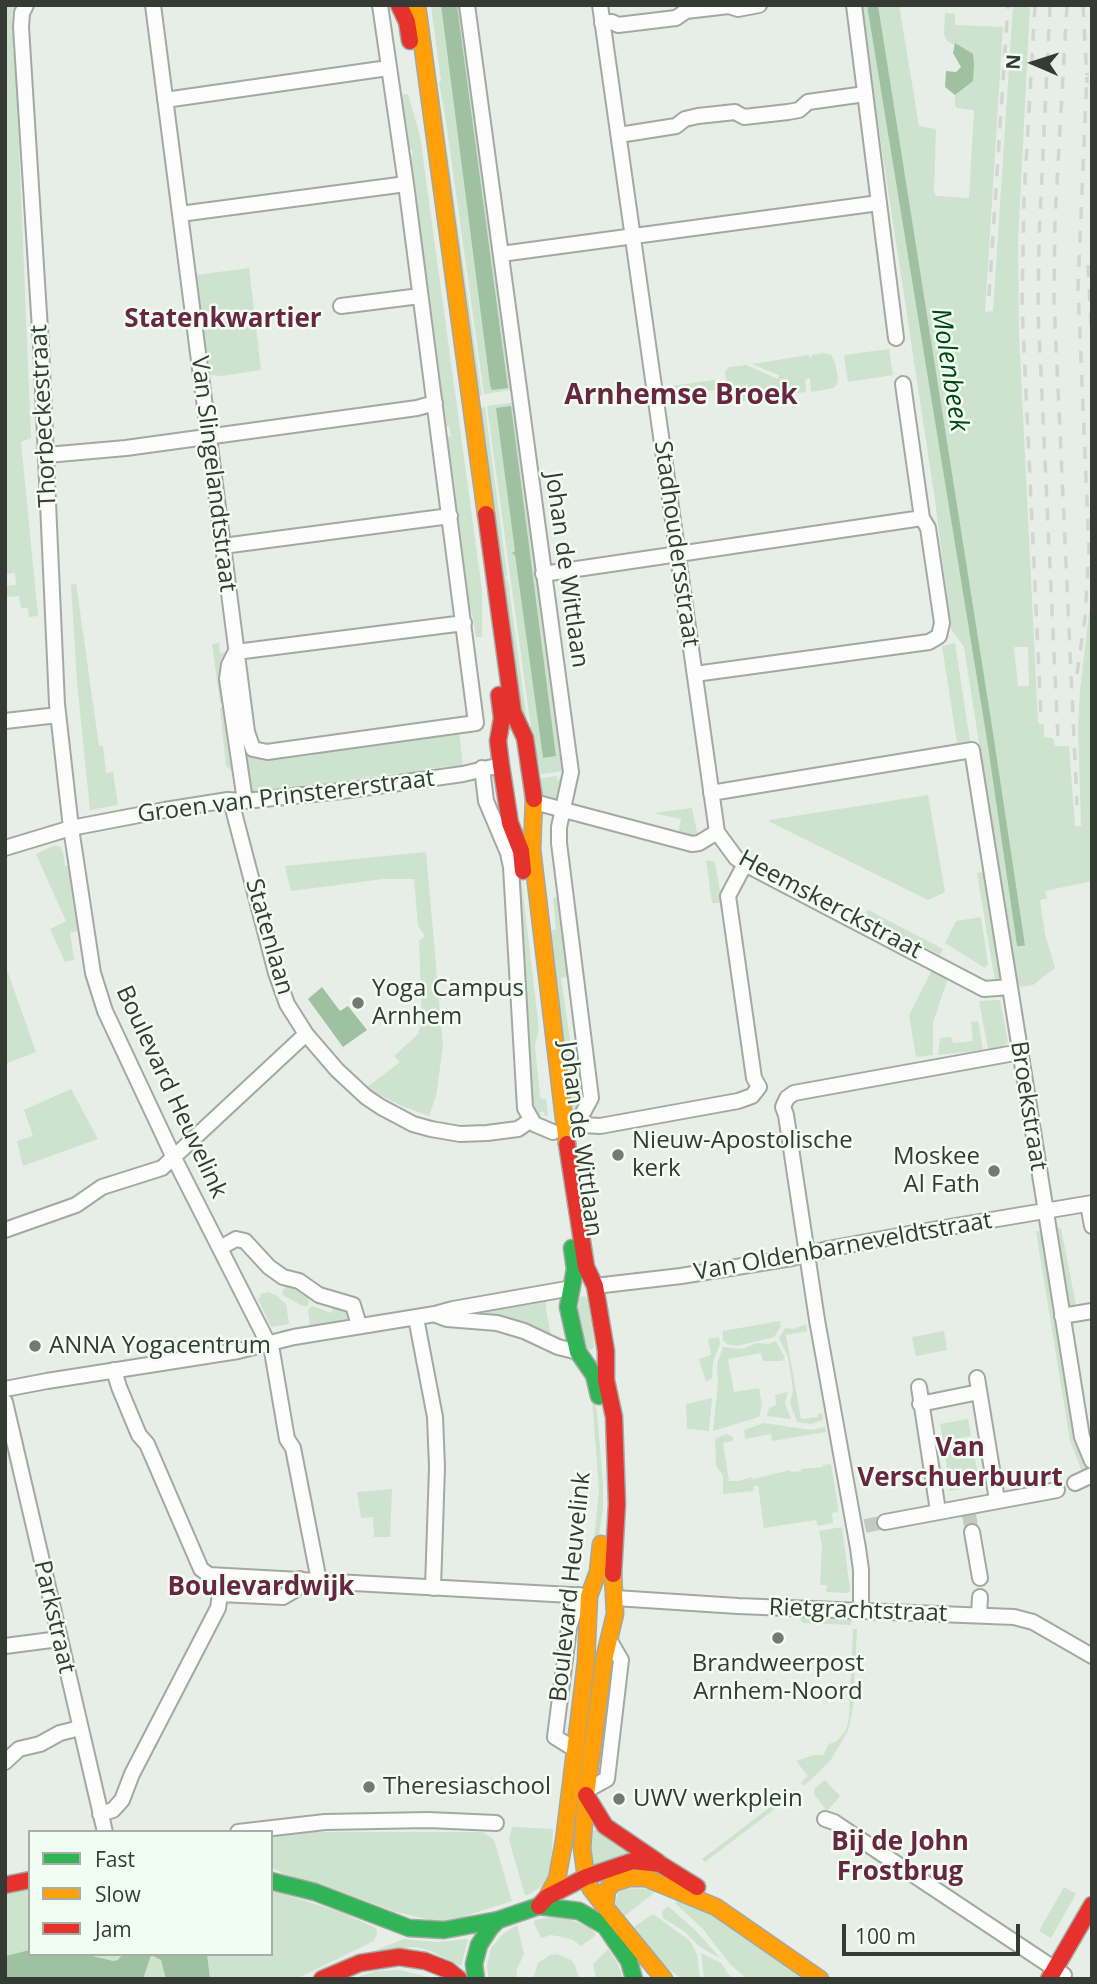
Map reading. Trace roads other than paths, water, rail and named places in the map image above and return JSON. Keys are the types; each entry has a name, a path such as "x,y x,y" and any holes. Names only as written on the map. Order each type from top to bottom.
{"main road":[{"name":"Johan de Wittlaan","path":"399,5 407,22 422,122 501,706 498,741 510,823 521,851 586,1267 595,1286"},
{"name":"Johan de Wittlaan","path":"417,5 513,712 525,738 535,804 532,849 565,1126 575,1264 572,1288"},
{"path":"501,761 510,748 522,750 528,755"},
{"path":"508,807 515,815 525,817 532,812 535,804"},
{"path":"572,1288 595,1286"},
{"name":"Boulevard Heuvelink","path":"595,1286 606,1351 606,1380 614,1417 617,1504 612,1562 615,1593 613,1623 604,1660 582,1847 586,1877 591,1889 625,1934 629,1961"},
{"name":"Boulevard Heuvelink","path":"543,1902 556,1879 560,1863 586,1662 587,1591 606,1505 604,1421 594,1375 578,1352 568,1307 572,1288"},
{"path":"578,1352 590,1359 600,1360 606,1351"},
{"path":"587,1591 607,1584 615,1593"},
{"path":"587,1620 590,1626 600,1629 609,1628 613,1623"},
{"path":"587,1792 605,1826 700,1889 716,1907"},
{"path":"273,1882 315,1892 410,1928 444,1930 498,1920 543,1902 586,1877 623,1863 651,1861 660,1864"},
{"path":"605,1908 605,1895 610,1886 623,1880 638,1878 661,1883 716,1907 820,1979"},
{"path":"5,1885 28,1880"},
{"path":"543,1902 570,1908 605,1926 645,1979"},
{"path":"1057,1975 1092,1905"},
{"path":"476,1979 474,1964 479,1945 498,1920"},
{"path":"1057,1975 1092,1928"},
{"path":"625,1934 664,1979"},
{"path":"322,1979 360,1963 389,1957 425,1961 448,1970 460,1979"},
{"path":"629,1961 634,1979"}],"street":[{"name":"Thorbeckestraat","path":"26,5 22,13 21,27 47,455 58,715 71,828"},
{"name":"Van Slingelandtstraat","path":"153,5 236,652 247,732 253,749"},
{"path":"380,5 473,690 501,706"},
{"name":"Johan de Wittlaan","path":"467,5 572,772 559,827 559,844 591,1090 590,1104 565,1126"},
{"name":"Stadhoudersstraat","path":"600,5 717,832"},
{"path":"602,23 612,22 618,25 676,18 686,11 729,6 738,9 760,5"},
{"path":"854,5 896,338"},
{"path":"165,100 388,68"},
{"path":"619,135 677,126 685,118 698,116 735,112 744,117 788,113 799,110 808,102 865,94"},
{"path":"180,214 406,184"},
{"path":"501,254 879,203"},
{"path":"341,306 421,296"},
{"path":"695,674 929,642 939,636 942,630 928,528 922,518 903,384"},
{"path":"47,455 126,448 435,403"},
{"path":"223,546 450,516"},
{"path":"543,574 922,518"},
{"path":"236,652 464,622"},
{"name":"Van Slingelandtstraat","path":"236,652 229,665 227,679 238,801"},
{"name":"Groen van Prinstererstraat","path":"253,749 267,752 476,723 473,690"},
{"path":"5,721 58,715"},
{"name":"Broekstraat","path":"711,793 972,750 1082,1437 1092,1461"},
{"name":"Groen van Prinstererstraat","path":"5,848 71,828 165,810 342,791 463,774 501,761"},
{"name":"Johan de Wittlaan","path":"482,768 486,801 508,853 511,867 525,1108 531,1120"},
{"name":"Statenlaan","path":"238,801 276,973 287,1004 306,1034 337,1070 381,1107 413,1124 460,1135 518,1129 531,1120"},
{"name":"Heemskerckstraat","path":"535,804 692,844 699,843 717,832 736,858 745,864 984,989 1010,987"},
{"name":"Boulevard Heuvelink","path":"71,828 93,973 105,1011 174,1158 268,1342 287,1440 293,1448 319,1581"},
{"path":"531,1120 534,1125 600,1126 738,1101 752,1096 759,1087 754,1078 727,896 745,864"},
{"path":"5,1230 76,1205 97,1189 162,1168 306,1034"},
{"path":"861,1610 860,1527 807,1255 783,1107 787,1098 794,1093 1020,1052"},
{"path":"1090,1204 1092,1226"},
{"name":"Van Oldenbarneveldtstraat","path":"595,1286 681,1276 807,1255 894,1236 1090,1204"},
{"path":"220,1248 236,1239 246,1241 283,1278 299,1282 319,1295 354,1305 359,1325"},
{"path":"5,1389 238,1351 268,1342 359,1325 416,1318 572,1288"},
{"path":"1062,1316 1092,1311"},
{"path":"435,1314 447,1319 497,1323 578,1352"},
{"path":"416,1318 435,1417 437,1467 433,1588"},
{"path":"100,1814 113,1810 122,1800 132,1774 218,1608 220,1594 209,1575 201,1569 147,1444 139,1435 114,1370"},
{"path":"920,1404 978,1385 998,1500"},
{"path":"919,1387 938,1511"},
{"name":"Parkstraat","path":"5,1402 104,1830"},
{"path":"1075,1483 1092,1475"},
{"path":"885,1522 938,1511 968,1511 998,1500 1057,1490"},
{"path":"972,1532 980,1578"},
{"path":"209,1575 433,1588 587,1591"},
{"path":"220,1594 283,1597 295,1590 300,1579"},
{"name":"Boulevard Heuvelink","path":"576,1750 555,1737 569,1628 587,1591"},
{"name":"Rietgrachtstraat","path":"615,1593 738,1606 1014,1617 1033,1622 1092,1656"},
{"path":"979,1615 980,1597"},
{"path":"5,1646 59,1639"},
{"path":"5,1762 19,1749 40,1744 60,1733 80,1728"},
{"path":"825,1819 834,1822 1057,1975"},
{"path":"255,1830 325,1822 428,1820 496,1823"}],"tunnel":[{"path":"969,1515 972,1532"},
{"path":"865,1526 885,1522"}],"railway":[{"path":"989,296 1008,5"},
{"path":"1035,5 1024,198 1022,305 1041,716"},
{"path":"1050,5 1038,311 1058,739"},
{"path":"1067,5 1055,218 1054,300 1077,805"},
{"path":"1083,5 1087,83"},
{"path":"1077,674 1085,618 1089,549 1078,288 1087,73"},
{"path":"1088,265 1092,345"}],"place":[{"name":"Yoga Campus Arnhem","path":"358,1003"},
{"name":"Nieuw-Apostolische kerk","path":"618,1155"},
{"name":"Moskee Al Fath","path":"994,1171"},
{"name":"ANNA Yogacentrum","path":"35,1346"},
{"name":"Brandweerpost Arnhem-Noord","path":"778,1638"},
{"name":"Theresiaschool","path":"369,1787"},
{"name":"UWV werkplein","path":"619,1799"}],"district":[{"name":"Statenkwartier","path":"223,320"},
{"name":"Arnhemse Broek","path":"681,396"},
{"name":"Van Verschuerbuurt","path":"960,1464"},
{"name":"Boulevardwijk","path":"261,1588"},
{"name":"Bij de John Frostbrug","path":"900,1858"}],"water label":[{"name":"Molenbeek","path":"949,370"}]}
